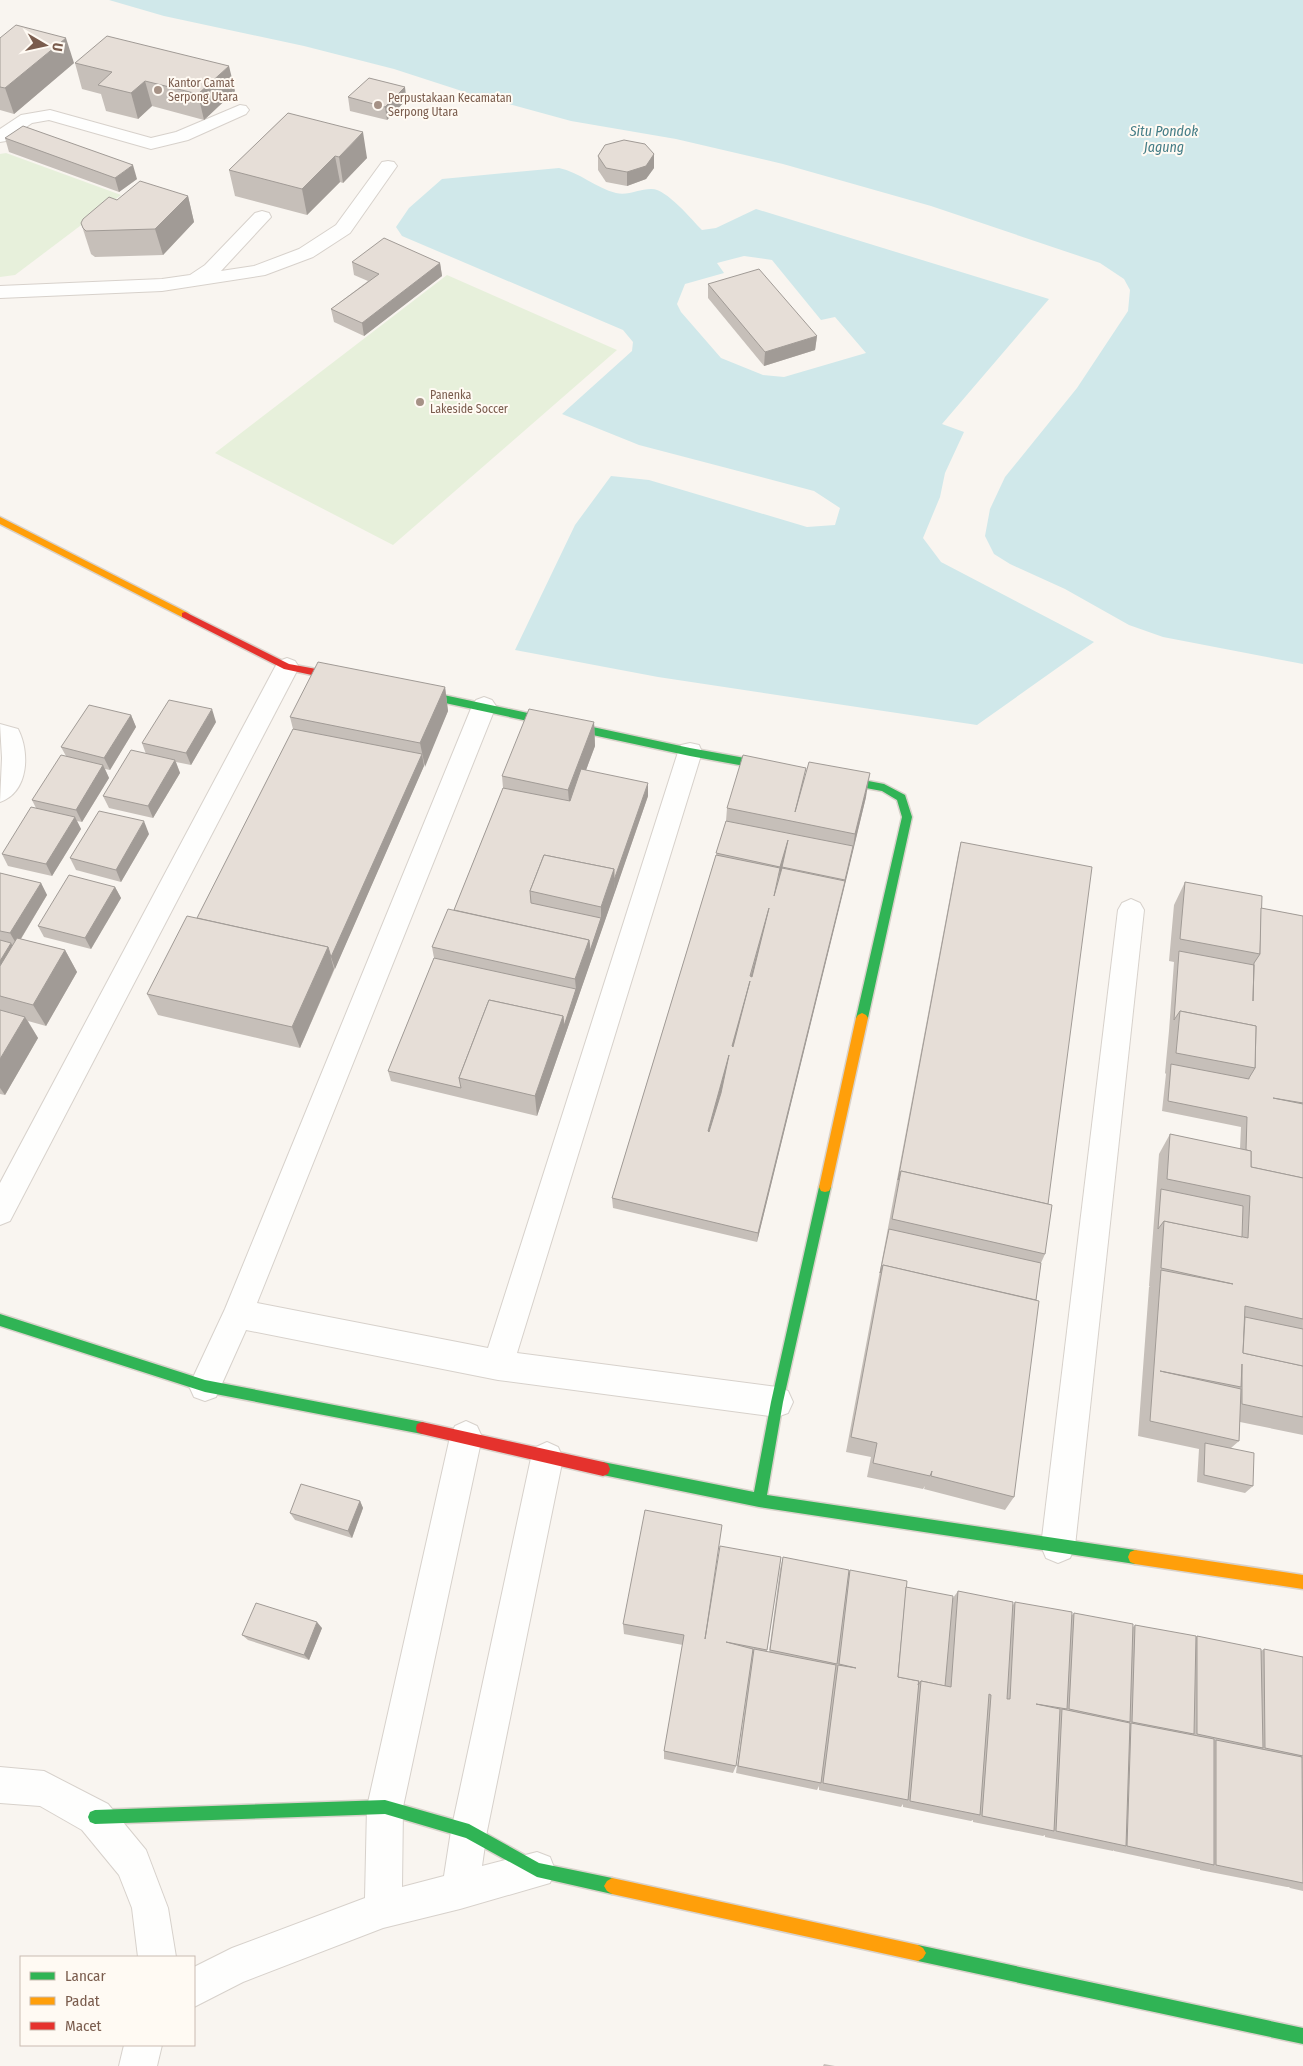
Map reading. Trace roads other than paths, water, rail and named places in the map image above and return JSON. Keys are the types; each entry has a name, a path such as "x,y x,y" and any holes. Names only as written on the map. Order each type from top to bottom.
{"street":[{"path":"0,137 27,119 50,115 151,144 182,136 240,110"},
{"path":"0,292 162,285 258,271 306,252 343,229 388,166"},
{"path":"195,280 212,269 262,217"},
{"path":"0,520 287,667 362,682"},
{"path":"0,1212 287,667"},
{"path":"400,689 690,752 787,770"},
{"path":"204,1386 238,1314 484,706"},
{"path":"0,733 9,735 15,752 11,779 0,792"},
{"path":"498,1365 690,752"},
{"path":"759,1500 777,1402 906,817 900,798 884,788 816,775"},
{"path":"1058,1546 1131,910"},
{"path":"238,1314 498,1365 777,1402"},
{"path":"0,1320 204,1386 466,1437 547,1458 759,1500 1303,1582"},
{"path":"383,1910 385,1807 466,1437"},
{"path":"460,1890 469,1831 547,1458"},
{"path":"0,1785 44,1790 95,1817 133,1863 150,1908 157,1956"},
{"path":"95,1817 385,1807 469,1831 537,1870 1303,2036"},
{"path":"195,1987 232,1967 383,1910 537,1870"},
{"path":"138,2066 143,2046"}],"water":[{"name":"Situ Pondok Jagung","path":"109,0 1303,0 1303,664 1163,637 1129,625 1065,589 1010,564 994,554 985,536 990,509 1005,477 1077,388 1128,311 1130,290 1124,279 1100,263 931,206 783,164 676,139 571,121 468,93 394,69 304,46 164,16"},
{"path":"559,168 616,193 625,194 651,189 664,193 702,230 716,228 756,209 1049,299 942,424 964,432 945,473 940,497 923,538 941,562 1094,642 977,725 658,677 515,650 575,525 611,476 649,480 807,527 835,525 840,508 814,491 639,445 562,414 632,351 633,342 623,330 402,236 396,227 409,208 442,179"}],"place":[{"name":"Kantor Camat Serpong Utara","path":"158,90"},
{"name":"Perpustakaan Kecamatan Serpong Utara","path":"378,105"},
{"name":"Panenka Lakeside Soccer","path":"420,402"}]}
